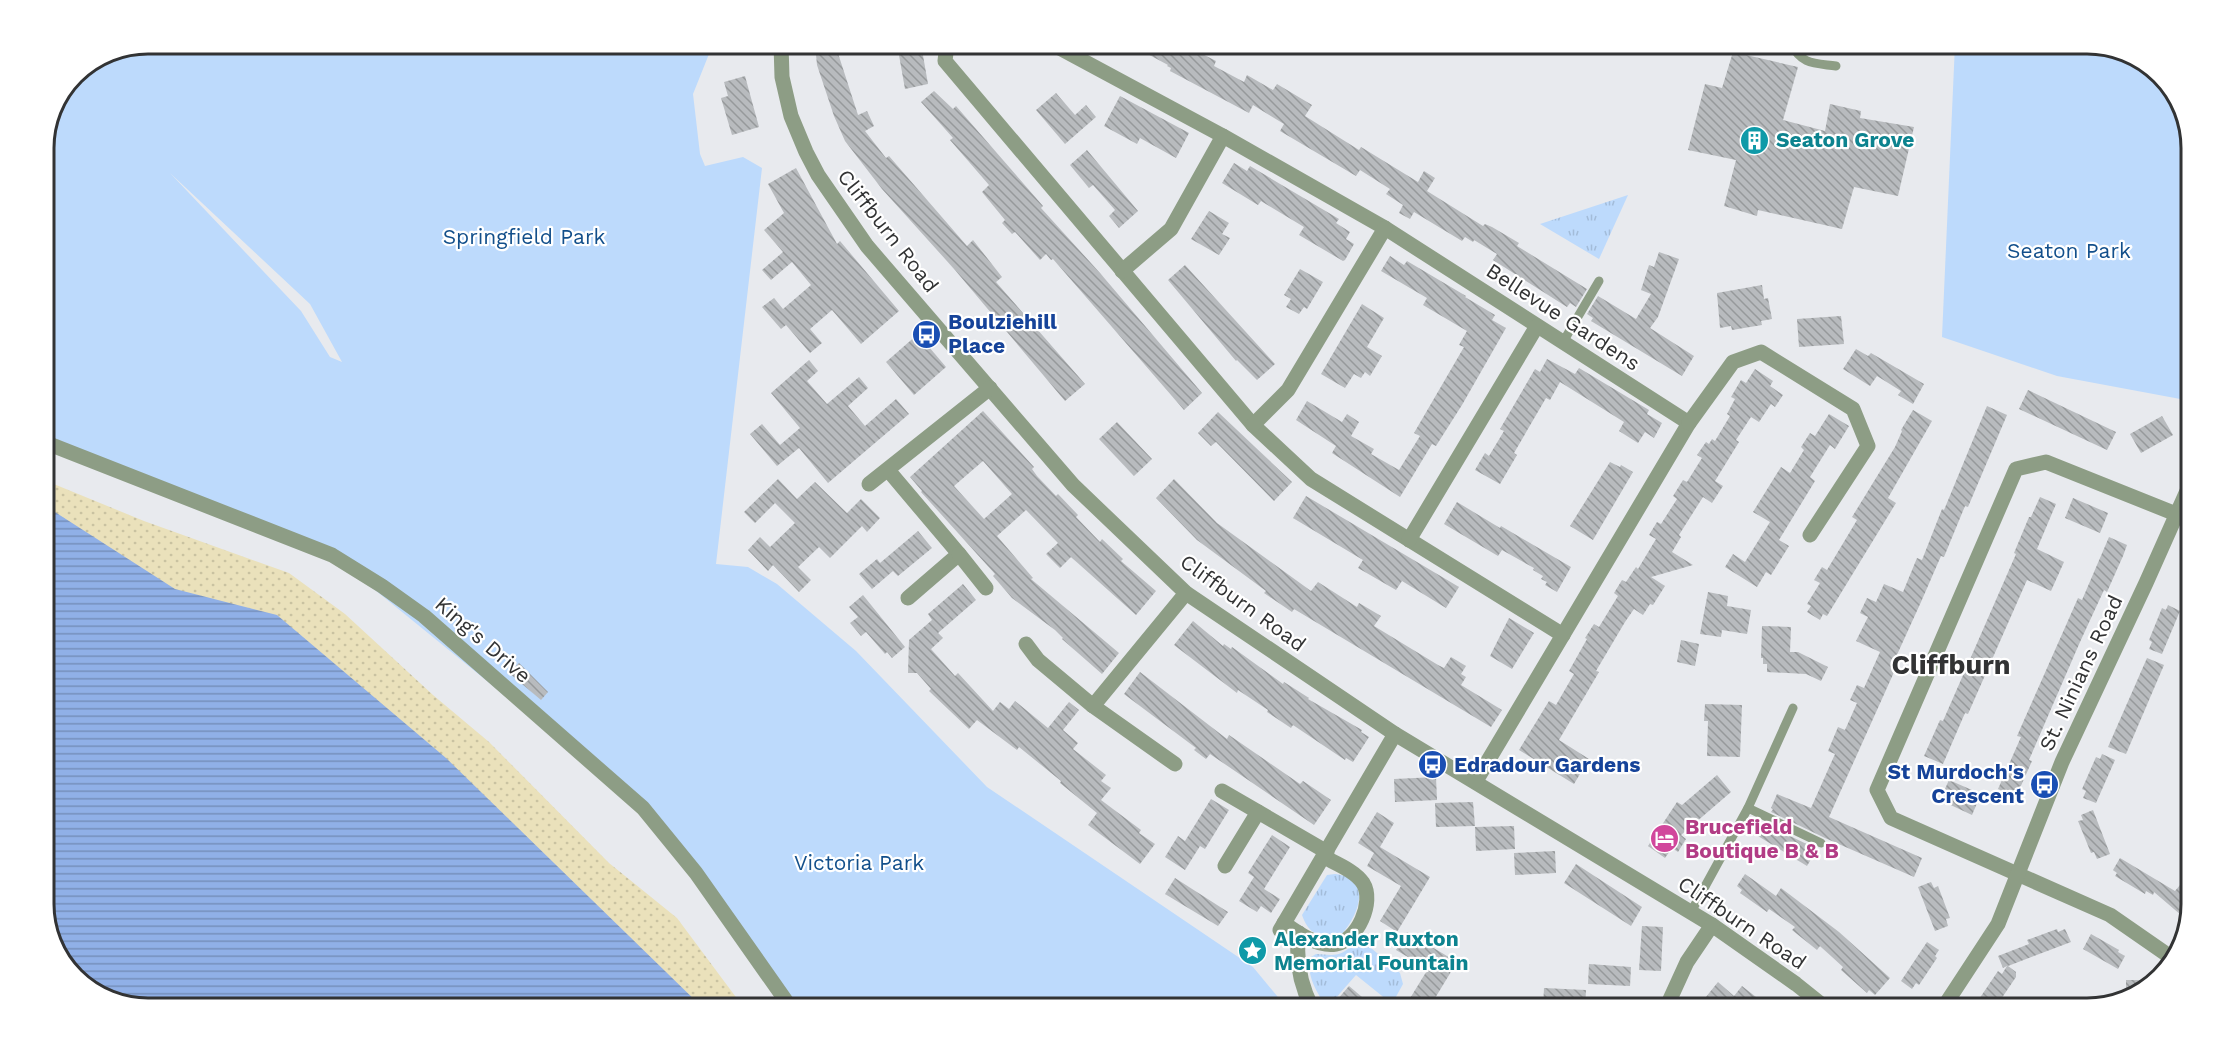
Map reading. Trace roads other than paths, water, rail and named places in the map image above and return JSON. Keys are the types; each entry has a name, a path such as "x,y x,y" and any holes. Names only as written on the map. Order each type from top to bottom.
{"street":[{"name":"Cliffburn Road","path":"781,54 782,77 791,116 806,152 818,175 867,246 1073,485 1186,593 1395,734 1712,925 1814,998"},
{"path":"946,54 945,61 1253,425 1311,479 1563,634"},
{"name":"Bellevue Gardens","path":"1071,54 1223,136 1385,228 1689,423"},
{"path":"1122,271 1171,229 1223,136"},
{"path":"1253,425 1288,390 1385,228"},
{"path":"1409,540 1537,326"},
{"path":"1476,781 1689,423 1733,362 1761,352 1853,409 1868,446 1810,535"},
{"path":"869,484 990,388"},
{"name":"King's Drive","path":"54,446 332,555 424,616 643,808 696,873 784,998"},
{"path":"2166,954 2110,915 1891,818 1878,790 2016,469 2046,462 2181,516"},
{"path":"888,470 986,588"},
{"name":"St. Ninians Road","path":"1950,998 1998,924 2062,762 2181,523"},
{"path":"908,598 958,554"},
{"path":"1093,706 1186,593"},
{"path":"1026,644 1038,660 1093,706 1175,764"},
{"path":"1222,791 1325,854 1358,877 1364,885 1367,907 1353,933 1346,940 1335,945 1320,943 1282,927 1325,854 1395,734"},
{"path":"1225,866 1258,812"},
{"path":"1671,998 1687,962 1712,925"},
{"path":"1299,933 1298,969 1307,998"}],"lane":[{"path":"1796,54 1810,63 1836,66"},
{"path":"1563,342 1599,281"},
{"path":"1691,912 1748,808 1793,708"},
{"path":"1748,808 1821,843"}],"place":[{"name":"Seaton Grove","path":"1755,140"},
{"name":"Boulziehill Place","path":"927,334"},
{"name":"Edradour Gardens","path":"1433,765"},
{"name":"St Murdoch's Crescent","path":"2045,784"},
{"name":"Brucefield Boutique B & B","path":"1664,839"},
{"name":"Alexander Ruxton Memorial Fountain","path":"1253,951"}],"district":[{"name":"Cliffburn","path":"1951,665"}],"park label":[{"name":"Springfield Park","path":"524,237"},
{"name":"Seaton Park","path":"2069,251"},
{"name":"Victoria Park","path":"859,863"}]}
